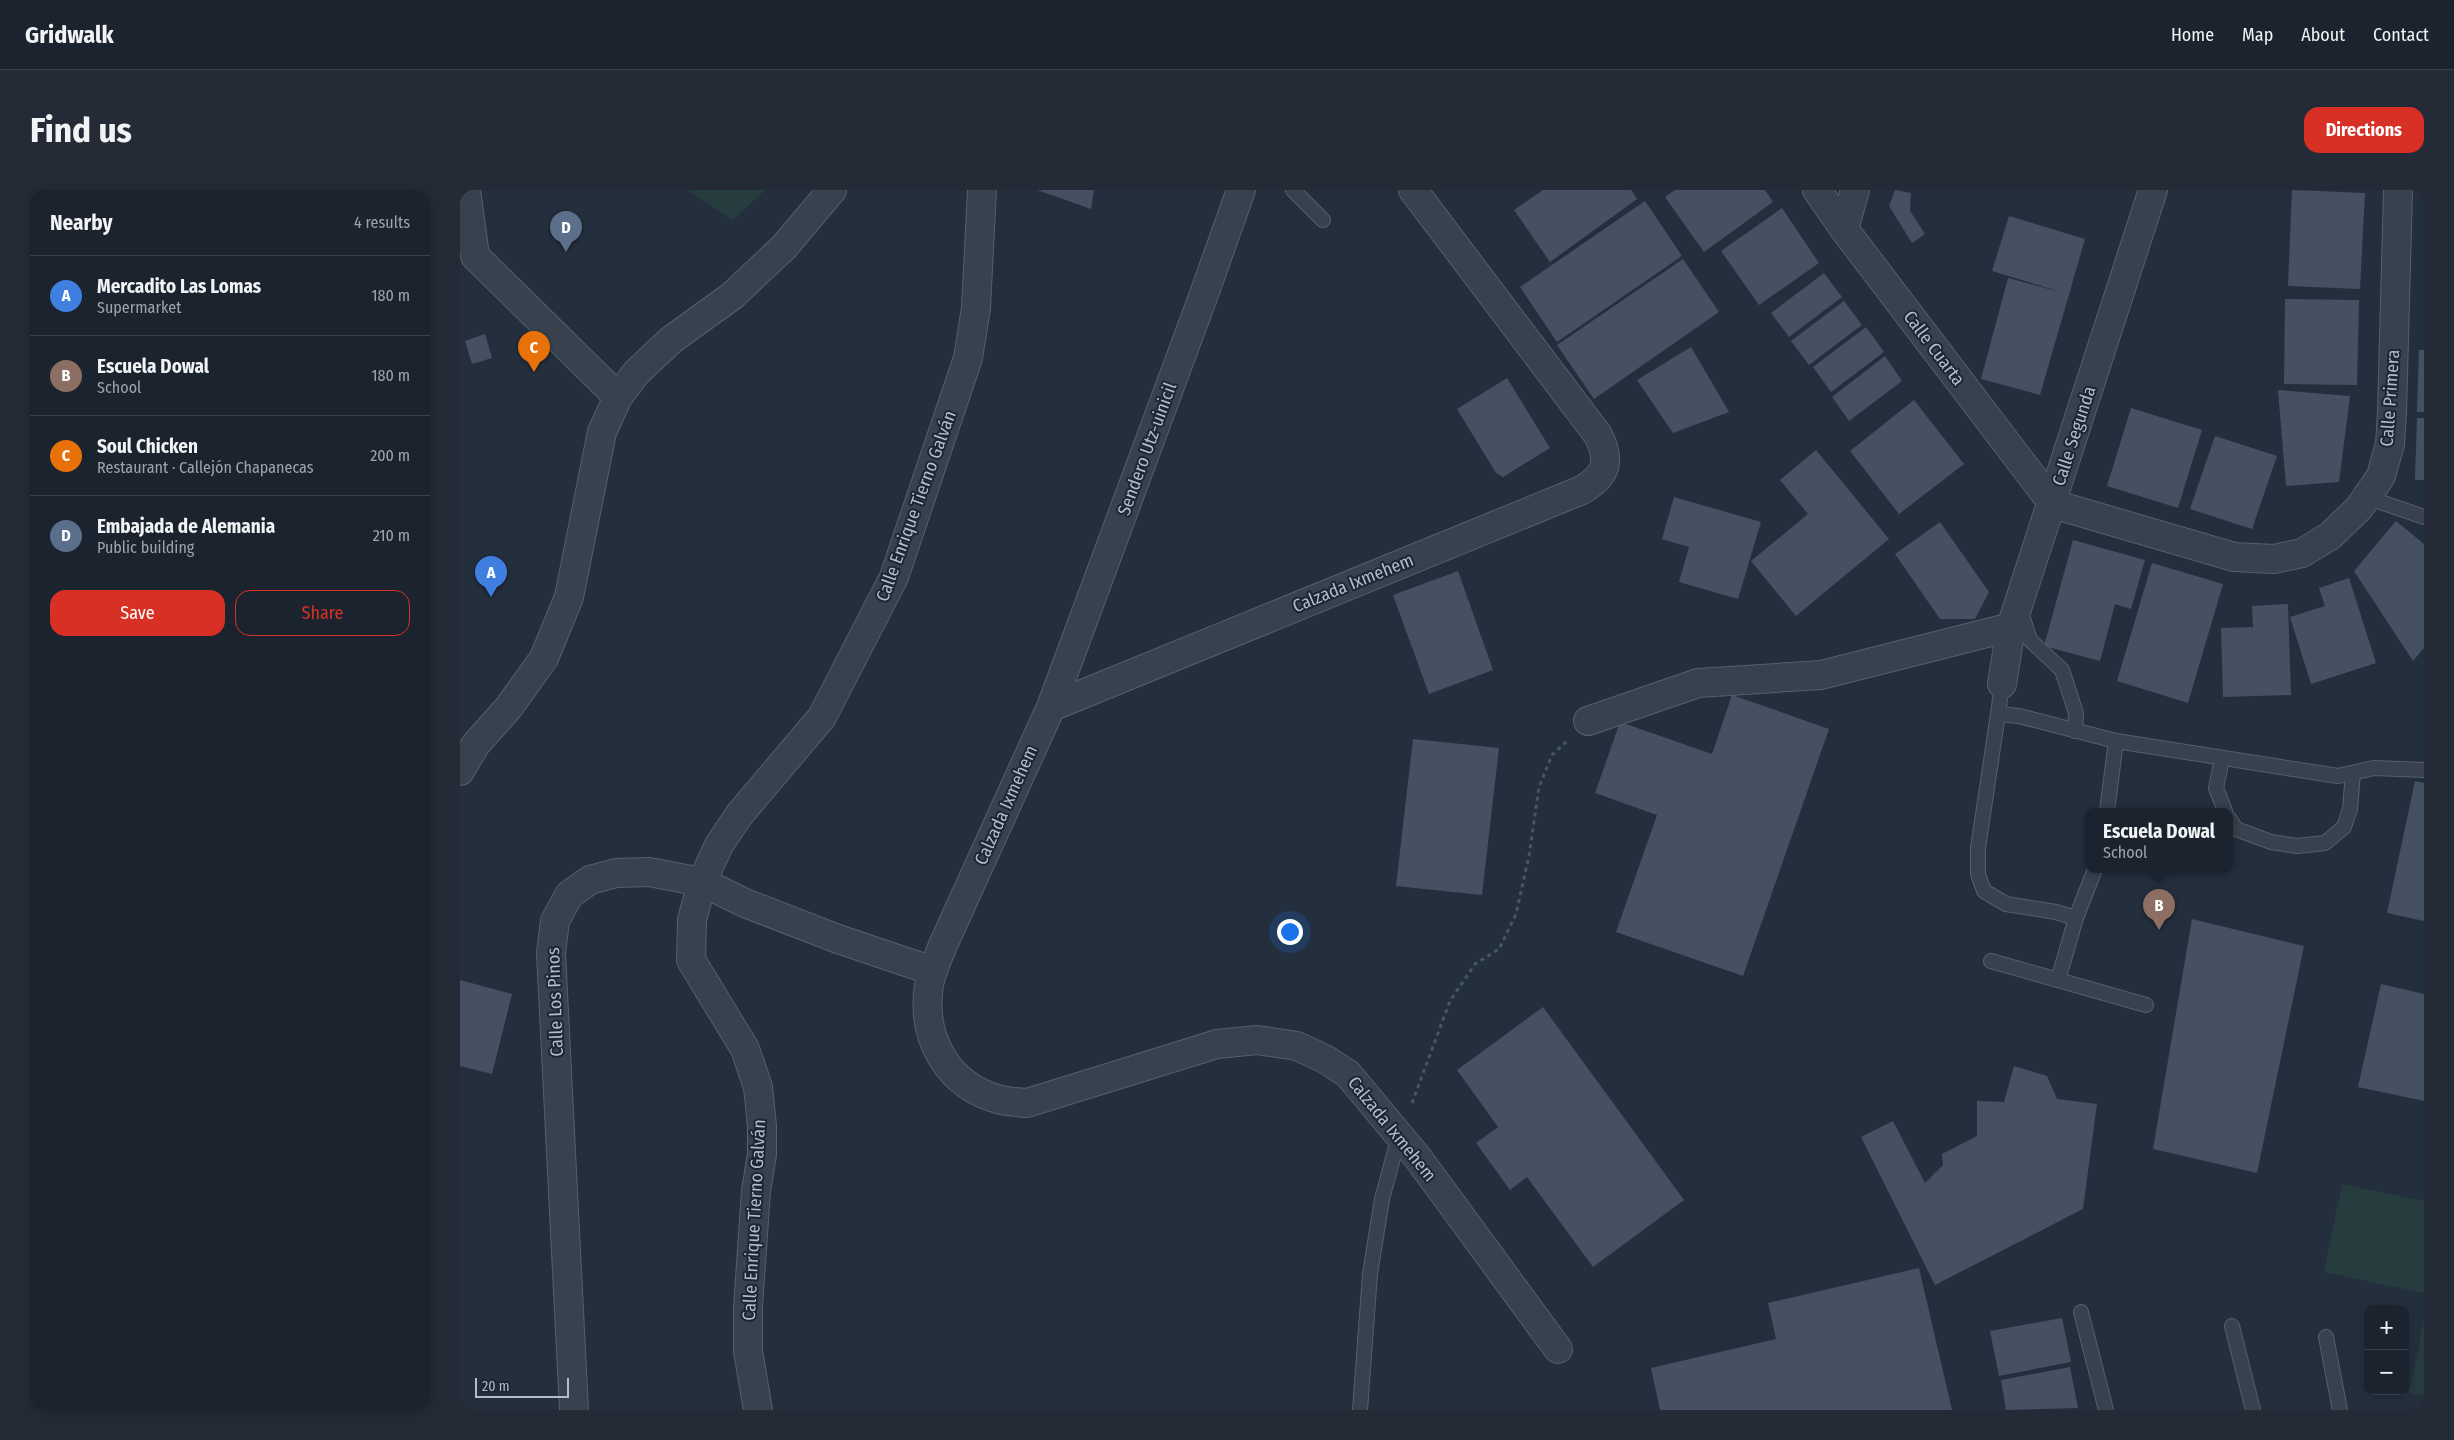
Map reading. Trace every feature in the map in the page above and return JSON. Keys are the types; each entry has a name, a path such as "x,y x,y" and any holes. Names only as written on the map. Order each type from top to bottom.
{"street":[{"path":"466,190 468,258 618,397"},
{"path":"460,771 476,744 508,707 544,658 569,597 602,432 618,397 636,373 665,346 732,296 784,247 832,190"},
{"name":"Calle Enrique Tierno Galván","path":"758,1410 748,1351 748,1308 756,1191 762,1154 762,1126 758,1087 745,1049 691,960 692,920 702,882 719,845 739,815 822,717 894,577 968,358 976,308 982,190"},
{"name":"Sendero Utz-uinicil","path":"1051,708 1241,190"},
{"name":"Calzada Ixmehem","path":"1413,190 1598,435 1606,455 1605,467 1601,476 1582,490 1051,708 943,945 929,984 927,1016 936,1048 949,1070 974,1088 1000,1100 1027,1103 1217,1044 1257,1040 1296,1046 1325,1059 1348,1074 1418,1158 1558,1349"},
{"name":"Calle Cuarta","path":"1817,190 1844,229 2053,504"},
{"path":"1844,229 1855,190"},
{"name":"Calle Segunda","path":"2002,684 2015,615 2053,504 2153,190"},
{"name":"Calle Primera","path":"2053,504 2234,557 2274,559 2302,553 2330,536 2359,508 2380,476 2390,444 2398,190"},
{"path":"1588,721 1698,682 1821,675 2015,615"},
{"name":"Calle Los Pinos","path":"574,1410 551,953 555,921 569,895 590,880 616,873 649,872 702,882 745,903 838,939 934,971"}],"lane":[{"path":"1293,190 1323,220"},
{"path":"2366,497 2424,517"},
{"path":"2015,615 2030,640 2062,670 2076,713 2076,731"},
{"path":"2002,684 1978,848 1978,874 1984,891 2006,904 2056,912 2076,918"},
{"path":"1998,714 2019,716 2116,741 2338,776 2374,768 2424,770"},
{"path":"2107,808 2116,741"},
{"path":"2222,759 2216,788 2224,808"},
{"path":"2233,824 2236,829 2271,842 2297,846 2325,843 2344,827 2350,809 2353,773"},
{"path":"2058,980 2076,918 2093,873"},
{"path":"1991,961 2146,1005"},
{"path":"1360,1410 1370,1274 1382,1199 1399,1136"},
{"path":"2081,1312 2106,1410"},
{"path":"2232,1326 2253,1410"},
{"path":"2326,1337 2340,1410"}],"path":[{"path":"1399,1136 1450,1001 1475,964 1499,949 1516,914 1529,856 1538,786 1552,755 1588,721"}],"green space":[{"path":"687,190 765,190 733,220"},
{"path":"2342,1184 2424,1201 2424,1293 2324,1272"},
{"path":"2424,1320 2424,1396 2409,1393"}],"building":[{"path":"1037,190 1094,190 1091,209"},
{"path":"1543,190 1631,190 1637,199 1550,262 1514,210"},
{"path":"1675,190 1765,190 1773,202 1704,252 1665,197"},
{"path":"1895,190 1911,193 1910,211 1925,234 1912,243 1889,206"},
{"path":"2292,190 2365,193 2360,289 2288,286"},
{"path":"1645,201 1682,256 1557,342 1520,287"},
{"path":"1782,208 1819,263 1759,305 1721,251"},
{"path":"2009,216 2085,239 2040,395 1981,379 2008,278 2064,293 1992,271"},
{"path":"1683,259 1719,312 1594,399 1557,345"},
{"path":"1824,273 1842,297 1789,337 1771,313"},
{"path":"2285,299 2359,300 2357,385 2284,384"},
{"path":"1844,301 1862,325 1809,365 1791,341"},
{"path":"1866,327 1884,352 1831,392 1813,367"},
{"path":"485,334 492,358 472,364 465,341"},
{"path":"1691,347 1729,412 1673,433 1637,380"},
{"path":"2419,350 2424,350 2424,412 2417,412"},
{"path":"1885,356 1902,381 1849,421 1832,397"},
{"path":"1507,378 1550,448 1503,477 1496,473 1457,409"},
{"path":"2278,390 2350,396 2339,482 2286,486"},
{"path":"1914,400 1964,464 1899,514 1850,451"},
{"path":"2131,408 2202,430 2178,508 2107,486"},
{"path":"2417,418 2424,418 2424,480 2415,480"},
{"path":"2215,436 2277,456 2252,529 2190,509"},
{"path":"1816,450 1889,539 1796,616 1751,561 1808,514 1780,480"},
{"path":"1674,497 1761,522 1738,599 1679,582 1689,547 1662,539"},
{"path":"2396,521 2424,544 2424,648 2413,661 2354,571"},
{"path":"1940,522 1989,592 1975,619 1940,619 1895,554"},
{"path":"2073,540 2145,560 2131,609 2115,604 2100,661 2044,646"},
{"path":"2152,563 2223,584 2188,703 2117,681"},
{"path":"1458,571 1493,670 1429,694 1393,595"},
{"path":"2349,578 2376,663 2311,684 2290,617 2325,606 2319,588"},
{"path":"2288,604 2291,695 2223,697 2221,628 2253,627 2252,606"},
{"path":"1732,695 1829,729 1743,976 1616,932 1657,815 1595,793 1620,722 1712,754"},
{"path":"1413,739 1499,748 1482,895 1396,886"},
{"path":"2415,781 2424,783 2424,921 2387,913"},
{"path":"2192,919 2304,946 2257,1173 2153,1149"},
{"path":"460,980 512,994 492,1074 460,1066"},
{"path":"2381,984 2424,994 2424,1101 2358,1087"},
{"path":"1543,1007 1684,1200 1593,1267 1527,1177 1510,1190 1476,1143 1498,1127 1457,1070"},
{"path":"2014,1066 2047,1076 2057,1099 2097,1104 2083,1209 1935,1285 1861,1137 1893,1121 1925,1183 1943,1165 1942,1154 1977,1136 1977,1101 2004,1102"},
{"path":"1919,1268 1952,1410 1660,1410 1651,1368 1776,1339 1768,1303"},
{"path":"2062,1318 2071,1362 1999,1376 1990,1331"},
{"path":"2070,1367 2078,1408 2006,1410 2001,1380"}],"place":[{"name":"Embajada de Alemania","path":"566,252"},
{"name":"Soul Chicken","path":"534,372"},
{"name":"Mercadito Las Lomas","path":"491,597"},
{"name":"Escuela Dowal","path":"2159,930"}]}
